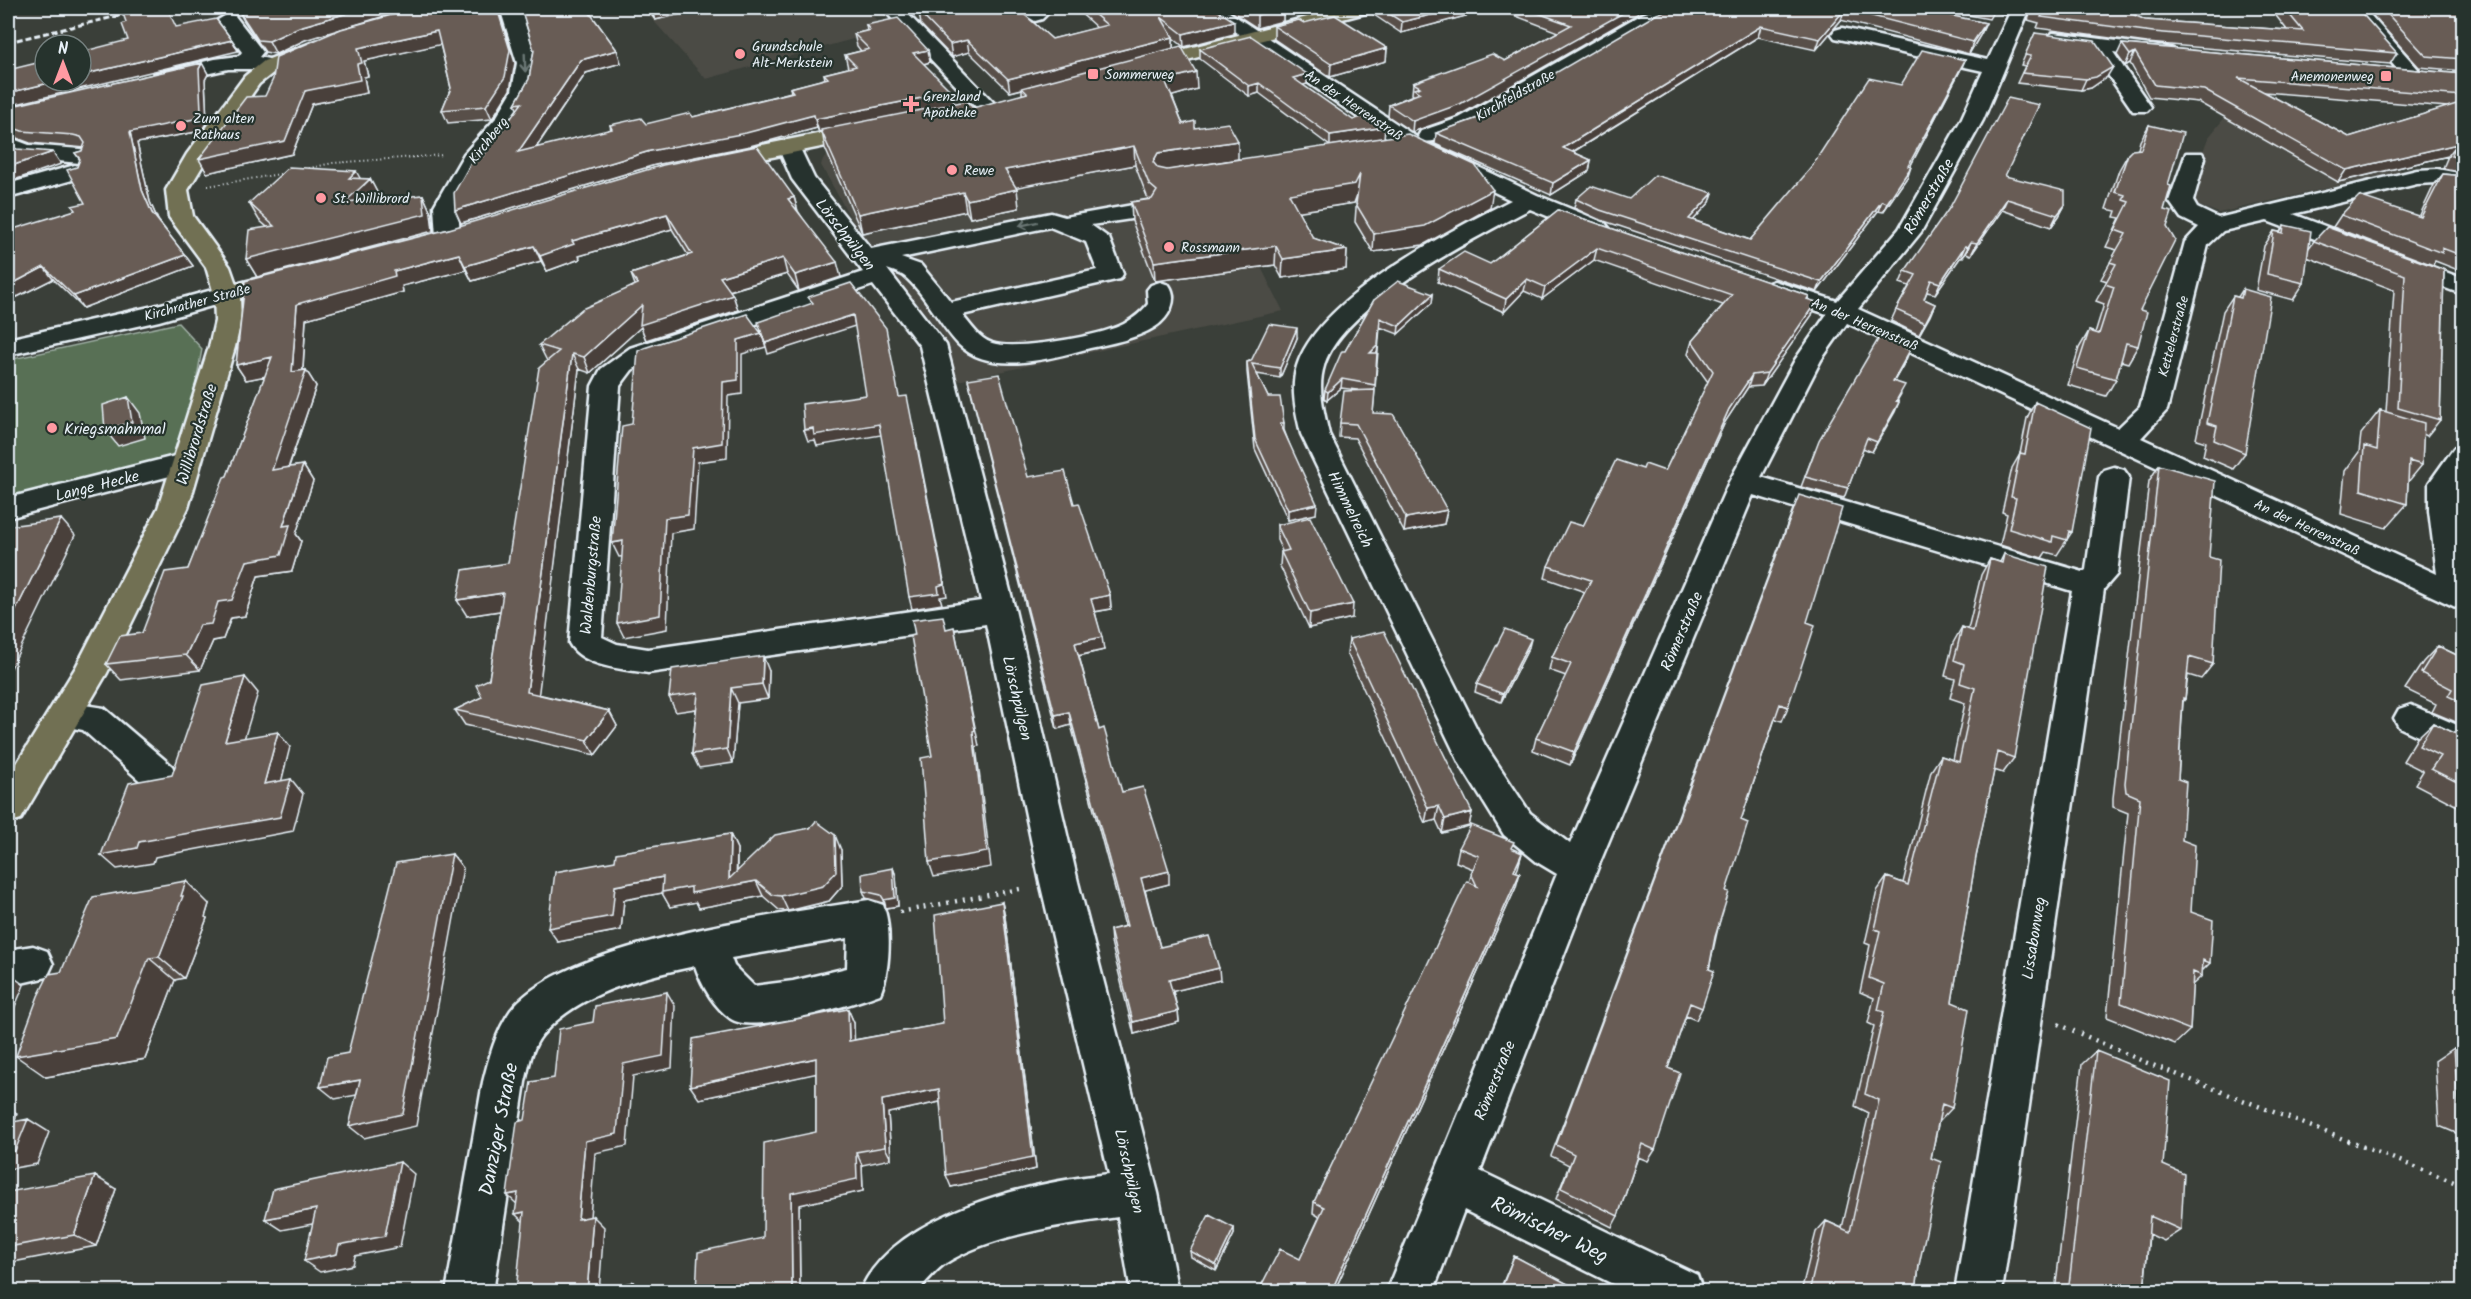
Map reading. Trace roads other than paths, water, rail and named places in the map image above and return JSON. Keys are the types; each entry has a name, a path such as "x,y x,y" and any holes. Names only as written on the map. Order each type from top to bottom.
{"main road":[{"path":"1118,73 1362,8"},
{"path":"271,65 295,53 333,41"},
{"name":"Willibrordstraße","path":"8,808 95,663 173,508 227,328 227,294 218,267 181,217 177,190 195,159 252,80 271,65"},
{"path":"977,109 1009,101"},
{"path":"697,165 890,127"},
{"name":"Kirchrather Straße","path":"227,294 306,273"}],"street":[{"name":"Kirchberg","path":"448,237 446,206 475,154 505,121 522,91 527,63 510,8"},
{"path":"892,8 977,109"},
{"name":"An der Herrenstraß","path":"1211,8 1410,143 1529,200 1621,237"},
{"name":"Kirchfeldstraße","path":"1380,148 1410,143 1467,123 1647,19 1674,8"},
{"path":"2344,8 2359,12 2411,73"},
{"path":"228,20 253,52 246,60"},
{"path":"2017,28 2098,45 2190,55"},
{"name":"Römerstraße","path":"1408,1292 1579,867 1744,482 1808,360 1842,311 1909,232 1972,120 1994,67 2017,28"},
{"path":"1842,34 1994,67"},
{"path":"2098,45 2110,64 2122,75 2140,107"},
{"path":"137,83 227,61 246,60 271,65"},
{"path":"2382,71 2432,75"},
{"path":"8,144 78,164 8,191"},
{"name":"Lörschpülgen","path":"789,147 803,179 869,260 933,345 999,610 1059,882 1136,1193 1155,1292"},
{"path":"2194,158 2181,201 2189,213 2215,226 2417,177 2437,176 2463,182"},
{"name":"Himmelreich","path":"1529,200 1501,214 1361,300 1339,322 1313,357 1306,395 1315,434 1472,754 1517,824 1550,850 1579,867"},
{"path":"1067,224 1081,219 1144,210"},
{"path":"2271,214 2463,288"},
{"path":"869,260 1051,220 1092,234 1100,243 1111,274 946,311"},
{"name":"Kettelerstraße","path":"2118,459 2153,410 2197,242 2215,226"},
{"path":"869,260 912,270 968,339 981,348 1003,354 1034,354 1130,331 1150,319 1161,304 1160,290"},
{"name":"Waldenburgstraße","path":"869,260 835,288 639,354 612,375 606,386 585,643 611,655 648,661 999,610"},
{"name":"An der Herrenstraß","path":"1758,284 1842,311 2118,459 2459,597"},
{"name":"Kirchrather Straße","path":"8,347 227,294"},
{"path":"2459,597 2444,511 2444,483 2463,455"},
{"name":"Lissabonweg","path":"1978,1292 2089,585 2101,574 2118,459"},
{"name":"Lange Hecke","path":"8,508 187,462"},
{"path":"1744,482 2089,585"},
{"path":"65,715 92,717 159,776"},
{"path":"2411,718 2463,744"},
{"name":"Danziger Straße","path":"469,1292 508,1062 527,1022 566,990 646,959 707,947 869,917 866,981 793,1000 746,1006 719,978 707,947"},
{"name":"Römischer Weg","path":"1453,1181 1680,1292"},
{"path":"883,1292 927,1249 990,1220 1066,1201 1136,1193"}],"railway":[{"path":"8,42 152,8"}],"place":[{"name":"Grundschule Alt-Merkstein","path":"740,54"},
{"name":"Sommerweg","path":"1093,74"},
{"name":"Anemonenweg","path":"2386,76"},
{"name":"Grenzland Apotheke","path":"911,104"},
{"name":"Zum alten Rathaus","path":"181,126"},
{"name":"Rewe","path":"952,170"},
{"name":"St. Willibrord","path":"321,198"},
{"name":"Rossmann","path":"1169,247"},
{"name":"Kriegsmahnmal","path":"52,428"}]}
